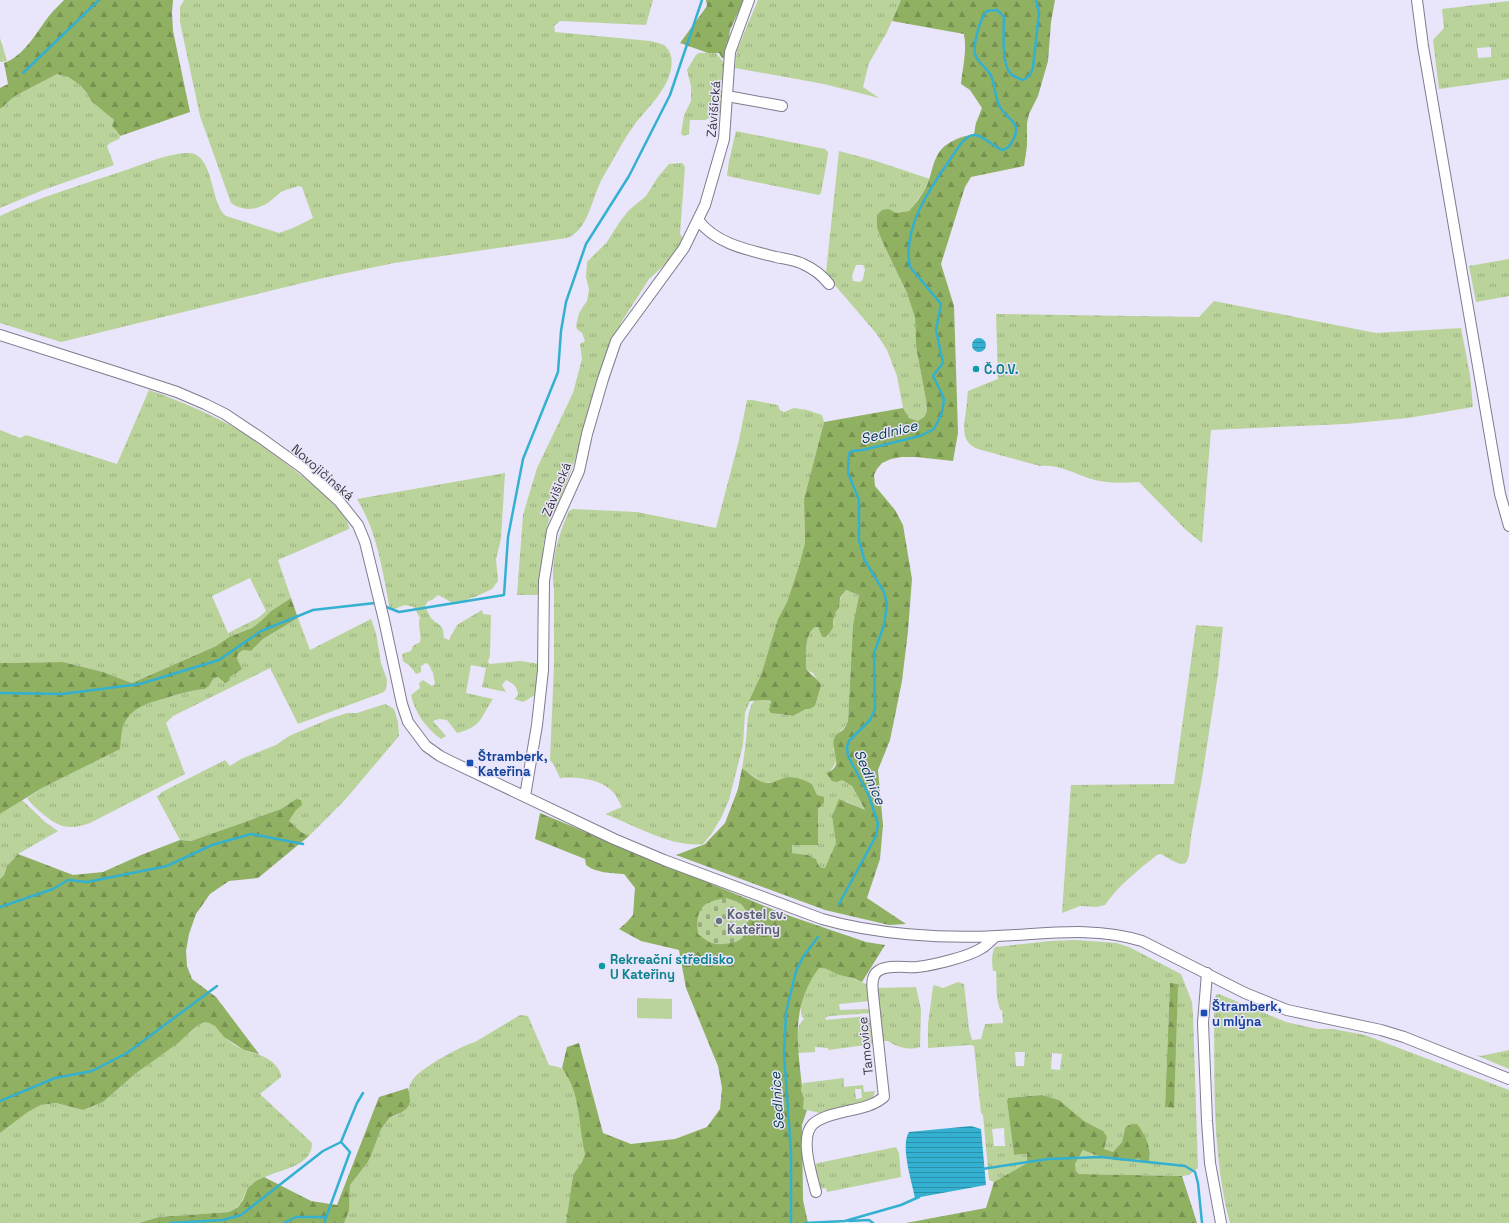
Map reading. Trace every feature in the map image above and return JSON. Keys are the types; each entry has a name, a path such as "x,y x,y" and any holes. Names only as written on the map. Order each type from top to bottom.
{"street":[{"name":"Závišická","path":"525,796 537,725 543,670 544,581 552,531 579,471 587,434 603,379 616,342 684,248 705,205 724,139 730,52 749,0"},
{"path":"1417,0 1422,46 1500,494 1509,526"},
{"path":"727,96 782,106"},
{"path":"698,220 703,227 720,240 759,253 802,264 820,274 829,284"},
{"name":"Novojičínská","path":"0,336 177,392 205,404 225,414 261,438 304,469 323,486 348,512 358,525 365,542 402,704 411,726 426,746 440,756 614,839 664,860 838,924 879,931 950,936 996,936 1074,932 1114,934 1142,941 1245,993 1287,1010 1381,1030 1404,1037 1509,1079"},
{"name":"Tamovice","path":"816,1192 811,1175 807,1142 811,1125 834,1114 871,1105 884,1097 872,981 875,974 879,970 887,968 917,967 952,960 981,949 996,936"},
{"path":"1207,973 1203,1024 1207,1121 1210,1163 1220,1223"}],"green space":[{"path":"64,0 173,0 173,31 190,112 120,136 112,126 114,120 91,101 87,93 80,85 68,77 57,74 15,96 0,109 0,88 8,84 4,63 11,60 24,50 49,16"},
{"path":"184,0 653,0 646,25 560,21 554,26 555,32 659,43 667,47 669,50 672,66 666,84 635,124 603,177 585,220 574,234 567,238 394,263 323,278 61,342 0,323 0,216 45,197 150,161 183,153 191,153 198,156 207,169 218,204 221,211 226,216 279,233 313,218 302,187 299,186 281,192 265,205 260,207 245,209 231,203 200,116 180,22 180,7"},
{"path":"706,0 744,0 730,30 726,59 722,58 719,53 708,53 680,43 707,6"},
{"path":"758,0 901,0 887,32 869,63 863,87 879,98 824,84 735,68 737,50"},
{"path":"901,0 1055,0 1051,22 1048,61 1038,96 1029,114 1027,123 1027,146 1024,166 971,177 965,187 941,264 954,306 958,433 953,461 902,457 891,459 882,463 874,475 875,486 895,510 903,525 912,579 902,681 890,740 878,770 883,825 880,859 867,898 906,924 889,925 825,910 676,855 705,844 725,823 738,789 742,768 758,780 766,783 772,783 787,777 802,780 812,784 817,795 824,797 824,803 818,809 818,845 792,845 792,853 808,855 816,859 819,866 822,868 825,868 836,843 832,817 839,799 865,810 852,786 842,780 837,782 832,781 826,773 835,767 836,758 833,744 834,739 844,729 848,721 853,625 859,595 846,590 840,598 839,608 836,611 833,621 833,628 826,637 822,637 818,627 815,627 811,631 807,640 806,668 818,680 821,686 815,706 793,716 771,713 769,710 771,702 769,700 749,701 761,675 778,619 787,602 799,566 805,543 804,499 824,422 903,408 909,418 918,421 924,417 927,411 916,347 915,318 907,293 877,228 877,215 882,210 889,209 896,213 909,211 926,187 935,160 940,151 953,141 974,134 976,123 982,108 970,90 961,84 965,53 964,34 892,21"},
{"path":"1509,1 1509,79 1439,89 1433,40 1444,28 1442,9","holes":["1491,47 1491,57 1478,58 1477,48"]},
{"path":"0,38 7,61 0,62"},
{"path":"699,53 716,53 724,63 722,112 705,120 690,120 689,134 684,136 681,134 684,115 691,101 691,86 687,70 696,55"},
{"path":"57,74 68,77 80,85 87,93 91,101 114,120 116,130 120,137 107,146 114,165 43,190 0,208 0,109 15,96"},
{"path":"736,131 825,149 828,152 828,155 821,193 819,195 727,176"},
{"path":"839,151 876,161 930,179 924,191 909,211 896,213 877,228 907,293 915,318 916,347 927,411 924,417 918,421 909,418 903,408 897,376 887,350 876,333 827,276 826,272","holes":["856,265 863,265 865,269 863,279 860,282 853,281 852,276"]},
{"path":"682,163 685,167 680,234 683,238 676,254 649,279 622,321 602,370 573,466 554,515 550,515 543,546 544,552 540,595 517,595 523,515 537,468 573,393 582,359 580,344 585,341 582,333 576,326 579,313 587,301 589,289 586,277 587,262 607,242 628,211 646,196 658,177 669,164"},
{"path":"1509,259 1509,296 1476,302 1469,266"},
{"path":"1214,301 1376,333 1461,328 1470,375 1473,407 1408,418 1345,424 1211,430 1202,543 1186,530 1139,482 1114,483 1094,480 1058,467 1040,466 978,449 968,442 964,433 964,428 968,391 998,379 996,314 1199,317"},
{"path":"149,390 202,411 232,426 259,444 299,474 335,505 345,519 349,529 278,560 291,598 271,611 252,628 229,637 216,646 132,683 103,672 63,662 0,663 0,430 20,438 26,435 117,464","holes":["250,578 266,611 258,618 228,633 212,596"]},
{"path":"747,400 778,405 780,410 784,412 794,408 807,410 822,415 824,422 804,499 805,543 787,602 778,619 761,675 745,713 743,745 729,800 721,818 703,844 679,843 653,835 605,814 622,807 612,791 595,781 588,779 560,778 550,760 554,665 554,559 558,540 565,520 569,511 573,509 637,512 716,528 739,440"},
{"path":"505,473 501,539 496,559 498,581 492,589 475,597 462,601 451,602 438,595 432,600 428,601 425,606 431,618 442,627 444,638 449,640 457,625 482,610 483,614 491,615 490,655 488,662 490,664 520,661 540,664 537,694 523,702 514,699 518,695 517,690 513,684 506,680 502,685 506,692 482,687 486,668 471,665 466,693 493,699 480,721 465,731 457,733 447,720 439,719 433,721 446,736 441,739 422,720 415,708 411,695 420,688 419,683 423,680 432,686 435,684 433,673 429,665 426,663 421,666 421,672 416,674 410,666 403,661 402,654 411,651 413,646 420,642 420,618 414,607 405,605 392,610 390,609 375,539 357,499"},
{"path":"846,590 859,595 853,625 848,721 840,731 833,749 836,755 836,760 830,771 837,782 842,780 852,786 865,811 846,801 832,817 836,843 825,868 822,868 819,866 816,859 808,855 792,853 792,844 818,845 818,809 824,803 817,795 812,784 792,777 784,778 774,783 762,782 742,768 748,714 754,701 769,700 776,714 793,716 815,706 821,686 813,673 808,671 806,668 807,640 811,631 815,627 818,627 822,637 833,628 836,608"},
{"path":"291,598 298,618 263,639 251,651 243,650 238,654 237,659 242,669 230,677 229,681 225,683 218,677 213,679 209,686 205,689 190,691 143,706 133,712 125,722 120,749 42,788 0,814 0,663 63,662 103,672 132,683 216,646 229,637 252,628 271,611"},
{"path":"298,618 310,650 371,619 376,633 381,663 387,680 386,689 384,692 298,724 270,668 173,716 166,723 185,774 90,823 76,827 60,825 54,822 36,808 27,798 42,788 119,749 125,722 133,712 148,704 176,695 205,689 209,686 213,679 218,677 222,680 234,675 238,654 243,650 251,651 263,639"},
{"path":"1196,625 1223,627 1218,674 1202,778 1191,836 1189,856 1186,863 1183,864 1173,861 1161,854 1157,855 1123,884 1105,905 1096,907 1080,906 1062,913 1071,785 1174,784"},
{"path":"385,704 394,709 398,722 399,736 344,801 309,836 301,832 289,821 296,810 296,799 281,809 191,841 180,840 157,797 162,792 225,760 230,766 241,759 276,745 289,736 329,719 347,713 357,713"},
{"path":"296,799 301,800 302,805 296,810 289,821 301,832 309,836 258,878 229,881 210,894 196,914 189,934 186,951 187,966 192,979 216,997 259,1054 244,1050 224,1037 215,1026 204,1022 135,1074 103,1102 83,1110 56,1103 41,1105 28,1112 0,1133 0,879 4,875 7,866 18,854 73,875 103,872 180,840 191,841 281,809"},
{"path":"22,800 45,822 58,831 18,854 7,866 4,875 0,879 0,814"},
{"path":"540,813 784,914 866,942 885,945 862,982 837,974 827,969 819,968 810,982 800,1010 798,1039 802,1086 801,1090 804,1098 803,1109 807,1110 802,1125 803,1200 808,1223 566,1223 573,1175 582,1162 585,1154 576,1099 573,1088 562,1068 567,1047 579,1043 603,1133 631,1144 675,1139 707,1127 720,1109 722,1088 718,1066 686,988 679,950 641,941 619,929 633,915 635,888 624,874 594,870 586,865 585,859 535,839"},
{"path":"727,898 740,903 745,908 748,919 747,930 745,935 736,942 714,944 698,934 697,925 699,912 706,904 712,901"},
{"path":"1076,940 1117,943 1129,947 1181,974 1192,1002 1193,1015 1198,1168 1189,1175 1079,1174 1076,1171 1075,1164 1083,1150 1110,1159 1127,1161 1139,1159 1143,1163 1147,1163 1125,1128 1122,1142 1113,1152 1103,1149 1103,1131 1084,1121 1059,1100 1042,1095 1008,1098 1007,1101 1014,1155 1027,1154 1027,1163 994,1182 989,1180 983,1115 981,1113 974,1046 928,1048 928,1024 933,987 934,985 943,988 958,982 964,984 969,1029 972,1040 981,1039 985,1024 1003,1023 1002,1010 1000,1010 997,998 996,971 993,971 992,962 995,947 1050,941","holes":["1170,983 1174,1108 1165,1107","1015,1052 1025,1052 1024,1066 1016,1066","1052,1053 1062,1054 1060,1070 1051,1069","1004,1128 1005,1146 994,1146 992,1129"]},
{"path":"822,967 869,985 870,1001 839,1004 840,1010 867,1009 871,1010 871,1013 830,1016 825,1018 826,1020 868,1016 868,1018 872,1021 874,1044 828,1050 828,1048 815,1047 815,1052 798,1053 798,1030 804,1019 802,1017 801,1010 802,997 814,973 818,968"},
{"path":"1170,983 1178,984 1174,1108 1165,1107"},
{"path":"916,987 921,1009 920,1047 912,1049 899,1047 888,1041 882,1041 876,988"},
{"path":"1219,994 1286,1022 1317,1029 1333,1029 1365,1035 1509,1090 1509,1223 1230,1223 1220,1168 1215,1113 1214,1002 1216,995"},
{"path":"637,998 672,999 672,1019 637,1018"},
{"path":"520,1015 528,1016 549,1065 561,1068 567,1074 578,1108 585,1154 582,1162 573,1175 566,1223 344,1223 349,1211 350,1185 368,1162 381,1129 390,1117 398,1115 410,1101 409,1086 416,1076 440,1058 475,1042"},
{"path":"204,1022 214,1025 228,1040 237,1046 246,1051 265,1057 273,1062 279,1069 281,1077 260,1094 312,1143 311,1151 307,1157 294,1166 263,1178 255,1183 248,1189 239,1204 229,1212 159,1217 139,1223 0,1223 0,1133 28,1112 41,1105 56,1103 83,1110 103,1102 135,1074"},
{"path":"1509,1050 1509,1069 1476,1055 1481,1056"},
{"path":"844,1078 844,1087 863,1085 864,1092 875,1091 873,1097 875,1101 824,1114 803,1109 804,1098 801,1090 803,1083","holes":["855,1089 861,1089 862,1098 856,1099"]},
{"path":"408,1088 410,1100 409,1105 402,1112 390,1117 381,1129 368,1162 350,1185 349,1211 344,1223 139,1223 159,1217 229,1212 238,1207 248,1188 256,1181 264,1177 311,1201 337,1205 379,1097"},
{"path":"1042,1095 1059,1100 1084,1121 1103,1131 1107,1137 1104,1149 1113,1152 1122,1142 1125,1128 1129,1125 1137,1124 1143,1132 1149,1148 1150,1153 1148,1163 1143,1163 1139,1159 1121,1161 1110,1159 1083,1150 1075,1164 1076,1171 1079,1174 1182,1176 1197,1223 906,1223 986,1208 994,1182 1027,1163 1027,1154 1014,1155 1007,1101 1008,1098"},
{"path":"896,1147 899,1153 901,1177 827,1192 826,1188 820,1189 813,1166 818,1163"}],"water":[{"path":"979,338 984,340 986,345 984,350 979,352 974,350 972,345 974,340"},
{"path":"971,1126 981,1129 986,1185 915,1198 906,1155 907,1138 909,1132"}],"waterway":[{"path":"23,73 99,0"},
{"path":"384,606 399,612 504,595 508,537 523,459 558,372 561,331 566,302 586,244 629,176 670,95 702,0"},
{"name":"Sedlnice","path":"839,904 876,836 878,824 869,796 848,756 847,747 849,741 870,720 875,709 874,653 884,625 887,604 884,592 864,559 859,540 859,500 848,473 849,453 852,451 863,450 920,436 934,429 942,413 944,400 933,376 943,363 936,330 941,304 910,267 909,251 911,234 923,202 941,172 966,139 976,135 1002,150 1007,148 1012,142 1016,134 1015,125 1000,107 992,78 976,57 976,38 984,14 987,11 997,10 1004,17 1004,55 1008,70 1013,76 1023,80 1029,76 1033,68 1039,13 1036,0"},
{"path":"0,693 62,694 140,684 219,660 261,631 313,610 375,603 378,604"},
{"path":"0,907 53,889 68,880 87,882 167,866 212,845 251,834 303,844"},
{"name":"Sedlnice","path":"791,1223 791,1152 784,1053 786,1013 796,971 803,957 818,937"},
{"path":"0,1101 55,1078 92,1071 127,1053 217,986"},
{"path":"170,1223 223,1220 241,1215 323,1151 341,1142 357,1103 363,1093"},
{"path":"324,1223 350,1152 341,1142"},
{"path":"982,1169 1048,1159 1101,1157 1185,1166 1195,1172 1198,1183 1202,1223"},
{"path":"805,1223 845,1221 901,1205 919,1197"},
{"path":"284,1223 296,1217 326,1217"},
{"path":"849,1221 869,1220 873,1223"}],"place":[{"name":"Č.O.V.","path":"976,369"},
{"name":"Štramberk, Kateřina","path":"470,763"},
{"name":"Kostel sv. Kateřiny","path":"719,921"},
{"name":"Rekreační středisko U Kateřiny","path":"602,966"},
{"name":"Štramberk, u mlýna","path":"1204,1013"}]}
